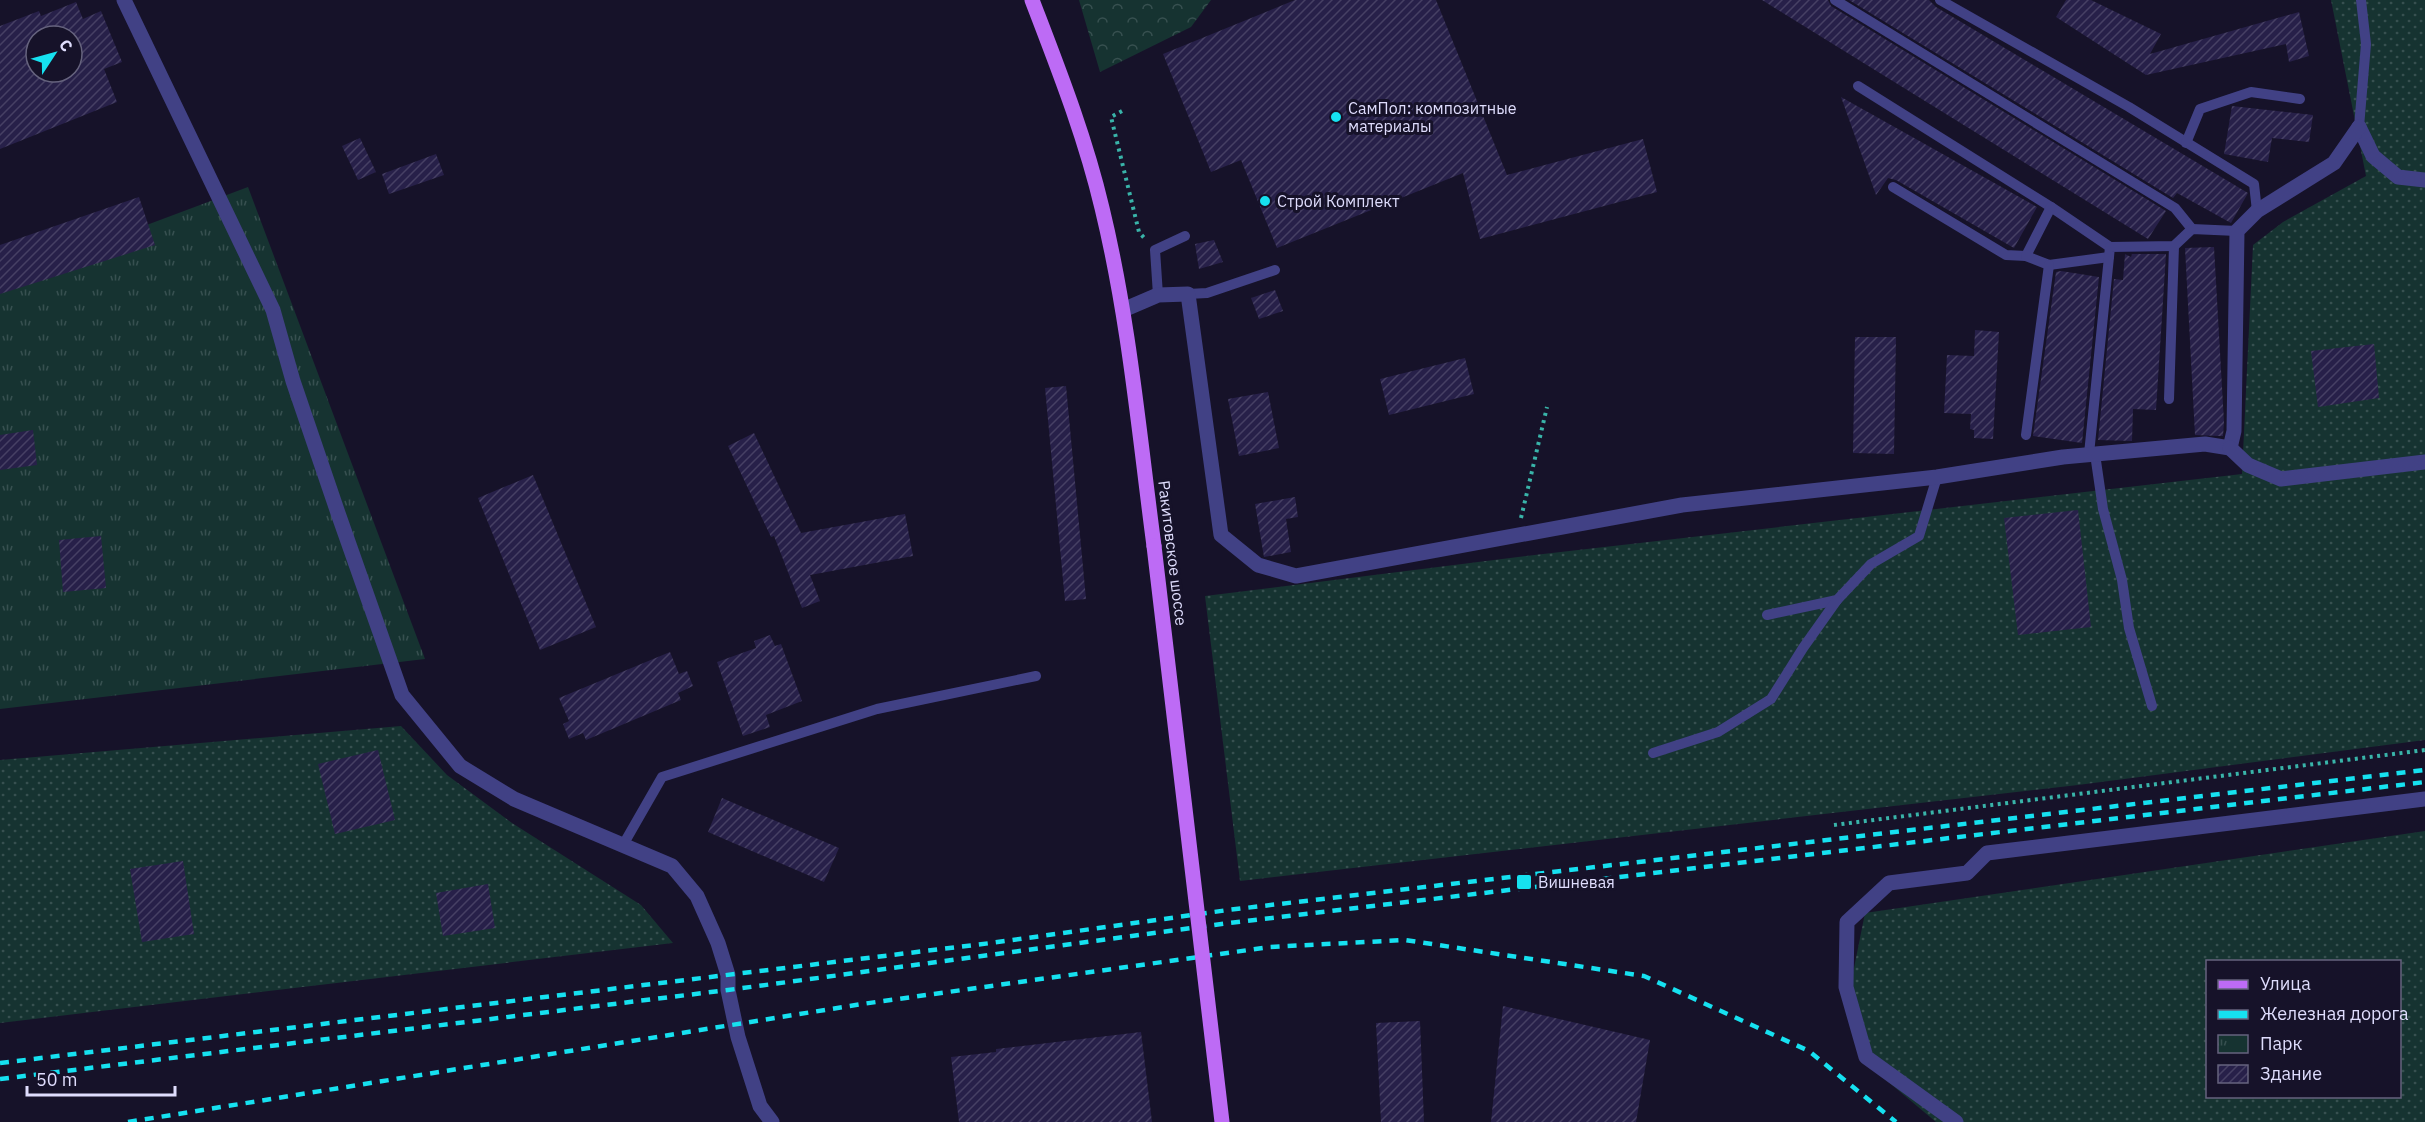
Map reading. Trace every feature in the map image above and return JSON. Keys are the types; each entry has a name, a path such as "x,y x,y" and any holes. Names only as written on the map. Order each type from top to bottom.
{"main road":[{"name":"Ракитовское шоссе","path":"1032,0 1074,111 1102,207 1123,310 1154,546 1222,1122"}],"street":[{"path":"124,0 273,310 293,381 402,695 460,766 513,799 672,866 697,896 718,943 728,975 728,990 738,1037 760,1106 772,1122"},
{"path":"2359,126 2373,156 2398,177 2425,180"},
{"path":"2230,448 2234,431 2237,231 2257,211 2334,164 2359,126"},
{"path":"1123,310 1158,295 1188,294 1221,535 1258,566 1296,576 1682,505 1937,477 2092,454 2205,444 2230,448 2248,465 2281,479 2425,462"},
{"path":"1956,1122 1866,1057 1846,987 1847,922 1889,883 1967,873 1987,853 2425,799"}],"lane":[{"path":"1834,0 2175,208 2192,229"},
{"path":"1940,0 2129,107 2254,184 2257,211"},
{"path":"2359,126 2366,44 2361,0"},
{"path":"1858,86 2050,207 2110,252"},
{"path":"2186,142 2200,109 2251,92 2300,99"},
{"path":"1893,187 2006,255 2026,256 2049,265 2110,252 2174,246 2192,229 2237,231"},
{"path":"2026,256 2050,207"},
{"path":"1158,295 1155,250 1185,236"},
{"path":"2169,399 2174,246"},
{"path":"2110,252 2092,454 2103,509 2122,580 2128,628 2152,706"},
{"path":"2026,435 2049,265"},
{"path":"1188,294 1207,293 1275,270"},
{"path":"1653,753 1718,732 1771,699 1803,648 1838,600 1871,564 1919,536 1937,477"},
{"path":"1767,615 1838,600"},
{"path":"623,845 662,777 877,709 1036,676"}],"path":[{"path":"1122,111 1111,117 1138,232 1155,250"},
{"path":"1517,536 1547,407"},
{"path":"1834,825 2425,750"}],"green space":[{"path":"1079,0 1211,0 1191,27 1100,72"},
{"path":"2331,0 2425,0 2425,740 2078,785 1240,881 1205,596 1543,554 2242,474 2253,245 2283,222 2366,176"},
{"path":"248,187 425,659 0,709 0,280"},
{"path":"401,726 447,775 512,823 641,905 673,943 0,1023 0,760"},
{"path":"2425,831 2425,1122 1936,1122 1880,1075 1850,988 1865,913"}],"building":[{"name":"СамПол: композитные материалы","path":"1295,0 1436,0 1507,175 1643,139 1657,192 1480,239 1463,173 1277,248 1241,160 1211,172 1163,54"},
{"path":"1762,0 1828,0 1831,6 2166,211 2148,239"},
{"path":"1849,0 1929,0 1936,7 2248,193 2231,223 2177,193 2173,198"},
{"path":"2066,0 2091,0 2161,34 2150,54 2299,12 2309,56 2289,62 2286,44 2146,75 2056,17"},
{"path":"76,2 83,19 101,11 122,62 104,69 117,102 0,149 0,26 39,11 41,16"},
{"path":"1841,97 2037,207 2014,248 1896,180 1888,178 1876,195"},
{"path":"2232,106 2313,115 2309,142 2272,138 2268,162 2224,154"},
{"path":"360,138 376,172 358,180 342,146"},
{"path":"436,154 444,175 389,194 382,174"},
{"path":"139,197 155,245 0,294 0,245"},
{"path":"1214,240 1223,262 1199,269 1195,244"},
{"path":"2214,247 2223,436 2195,435 2185,248"},
{"path":"2125,254 2131,257 2132,254 2166,254 2156,410 2133,409 2132,441 2098,440 2114,279 2123,280"},
{"path":"2056,272 2099,277 2082,443 2033,436"},
{"path":"1275,290 1283,311 1259,319 1251,298"},
{"path":"1975,330 1999,332 1993,439 1974,438 1974,430 1970,429 1971,414 1944,413 1947,355 1974,356"},
{"path":"1855,337 1896,337 1894,454 1853,453"},
{"path":"2374,344 2379,398 2318,407 2311,351"},
{"path":"1465,358 1474,394 1389,415 1380,379"},
{"path":"1066,386 1086,599 1065,601 1045,388"},
{"path":"1268,392 1279,448 1239,456 1228,399"},
{"path":"33,430 37,465 0,470 0,435"},
{"path":"754,433 801,533 905,514 913,556 810,575 820,601 802,608 774,536 771,537 728,446"},
{"path":"533,475 596,627 540,650 478,498"},
{"path":"1295,497 1298,517 1286,519 1291,552 1264,557 1255,504"},
{"path":"2078,510 2091,627 2018,635 2004,518"},
{"path":"101,536 106,588 63,592 59,540"},
{"path":"770,635 775,646 781,644 802,701 766,715 770,727 743,736 717,662 756,648 754,641"},
{"path":"670,652 679,674 687,671 693,686 678,693 681,700 586,740 583,733 569,739 563,724 569,721 559,698"},
{"path":"378,750 395,820 335,834 318,764"},
{"path":"722,798 839,848 824,882 708,832"},
{"path":"183,861 194,934 142,942 130,869"},
{"path":"488,884 495,928 443,936 436,893"},
{"path":"1503,1006 1650,1040 1636,1122 1491,1122"},
{"path":"1420,1021 1424,1122 1381,1122 1376,1023"},
{"path":"1141,1032 1152,1122 959,1122 951,1057 996,1052 996,1049"}],"railway":[{"path":"0,1063 991,943 1228,910 2425,770"},
{"path":"0,1079 728,990 1229,923 2425,782"},
{"path":"128,1122 862,1004 1270,947 1405,940 1644,976 1809,1051 1896,1122"}],"place":[{"name":"СамПол: композитные материалы","path":"1336,117"},
{"name":"Строй Комплект","path":"1265,201"},
{"name":"Вишневая","path":"1524,882"}]}
